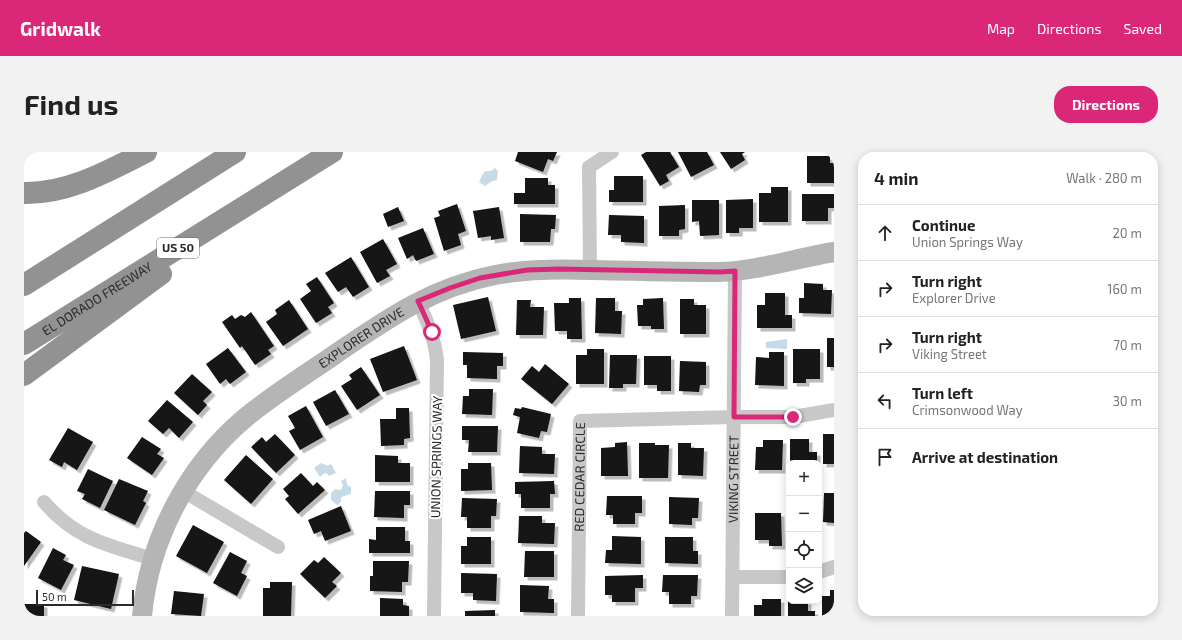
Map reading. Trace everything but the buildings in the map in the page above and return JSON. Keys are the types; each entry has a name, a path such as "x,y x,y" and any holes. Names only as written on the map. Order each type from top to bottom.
{"highway":[{"path":"24,193 34,194 78,185 146,152"},
{"path":"24,285 236,152"},
{"name":"EL DORADO FREEWAY","path":"24,344 332,152"},
{"path":"24,375 295,175"}],"street":[{"path":"590,270 589,167 612,152"},
{"name":"EXPLORER DRIVE","path":"142,616 153,559 168,520 183,491 202,463 222,440 245,418 270,399 382,322 418,301 450,288 496,275 527,270 720,272 765,267 834,252"},
{"name":"VIKING STREET","path":"732,616 735,271"},
{"name":"UNION SPRINGS WAY","path":"418,301 432,332 437,361 434,616"},
{"path":"734,417 793,417 834,410"},
{"name":"RED CEDAR CIRCLE","path":"578,616 580,421 734,417"},
{"path":"183,491 278,547"},
{"path":"44,502 63,522 88,538 102,544 153,559"},
{"path":"822,571 834,567"},
{"path":"733,577 786,577"}],"water":[{"path":"495,168 498,171 497,180 492,181 485,186 479,182 484,172 491,171"},
{"path":"787,339 787,349 766,348 766,342"},
{"path":"321,463 328,466 331,464 336,473 329,476 326,473 320,477 314,468"},
{"path":"346,478 347,485 351,487 351,494 341,497 341,502 337,505 331,500 331,493 335,489 341,490 343,485 341,481"}],"route":[{"path":"432,332 418,301 480,278 527,270 559,269 735,271 734,417 793,417"}]}
